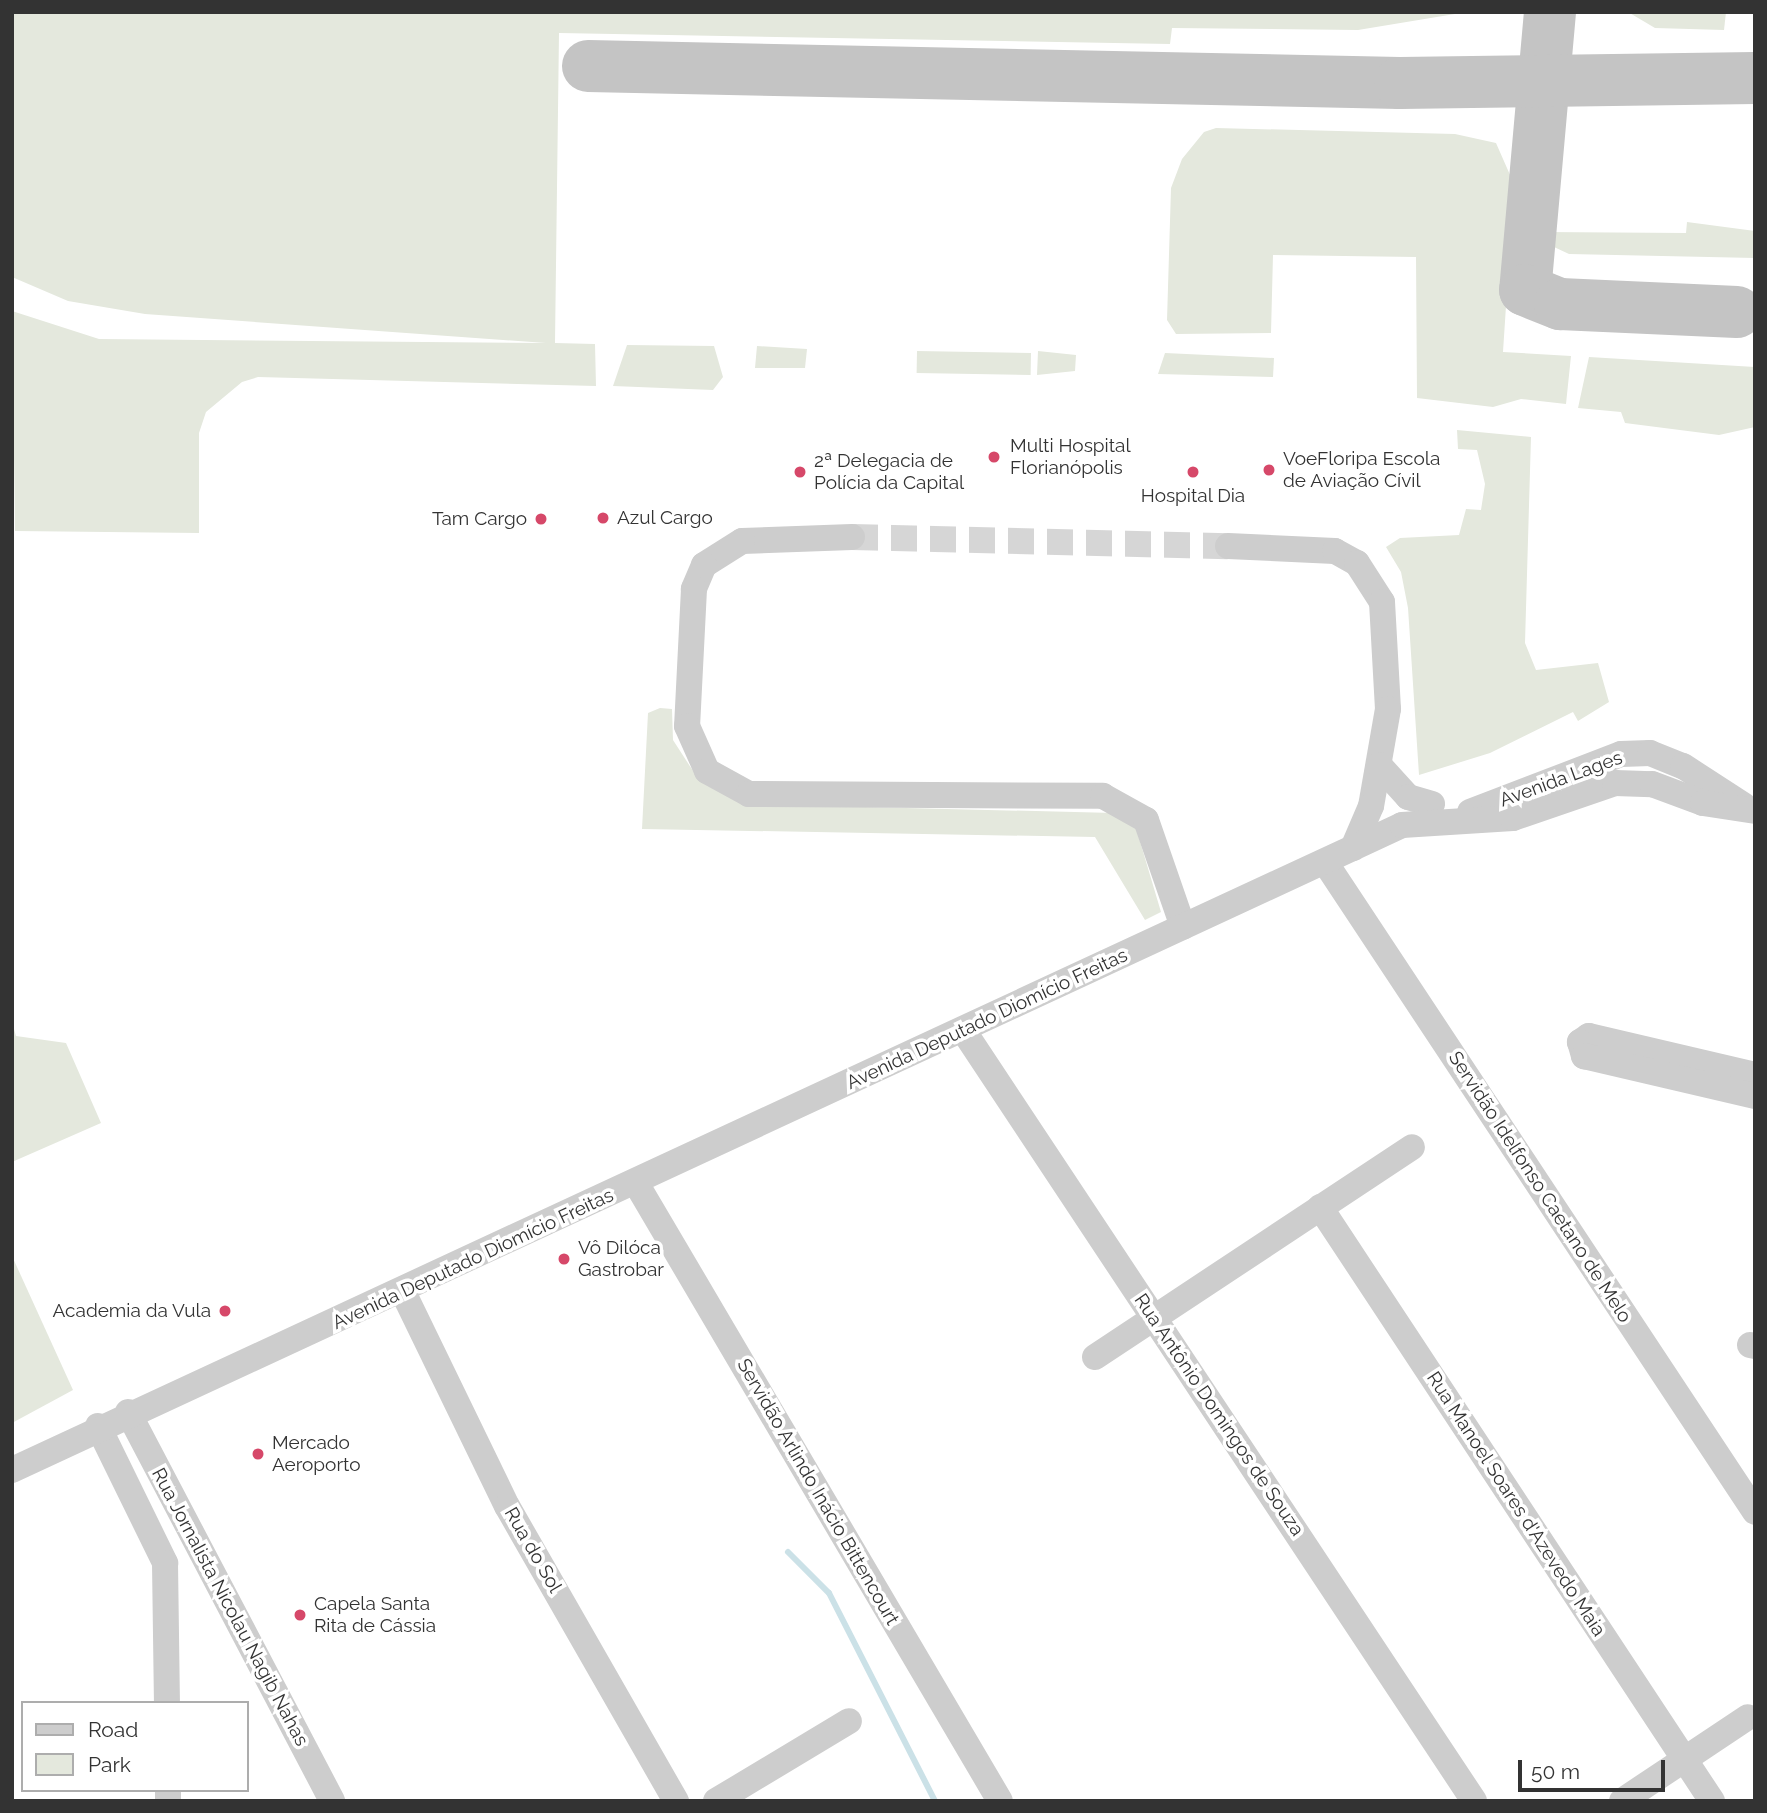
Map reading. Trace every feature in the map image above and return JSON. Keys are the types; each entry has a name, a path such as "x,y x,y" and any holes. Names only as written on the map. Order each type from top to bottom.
{"street":[{"path":"852,537 742,541 704,565 694,589 687,726 707,771 749,794 1103,796 1146,820 1183,927"},
{"path":"1228,546 1335,551 1373,581 1386,624 1388,709 1371,806 1353,848"},
{"path":"1379,765 1408,797 1438,813"},
{"name":"Avenida Lages","path":"1353,848 1402,825 1438,813 1513,818 1615,783 1652,784 1703,803 1752,810"},
{"name":"Avenida Deputado Diomício Freitas","path":"12,1479 102,1432 230,1371 1353,848"},
{"name":"Servidão Idelfonso Caetano de Melo","path":"1325,862 1755,1512"},
{"name":"Rua Antônio Domingos de Souza","path":"963,1030 1474,1801"},
{"path":"1755,1075 1589,1036 1580,1042 1584,1056 1755,1096"},
{"path":"1095,1357 1412,1147"},
{"name":"Servidão Arlindo Inácio Bittencourt","path":"636,1183 1000,1801"},
{"name":"Rua Manoel Soares d'Azevedo Maia","path":"1321,1208 1712,1801"},
{"name":"Rua do Sol","path":"403,1292 508,1506 676,1801"},
{"name":"Rua Jornalista Nicolau Nagib Nahas","path":"131,1418 196,1547 332,1801"},
{"path":"102,1432 165,1563 167,1701"},
{"name":"Avenida Deputado Diomício Freitas","path":"12,1470 102,1432"},
{"path":"165,1563 196,1547"},
{"path":"1622,1801 1748,1717"},
{"path":"716,1801 849,1721"}],"green space":[{"path":"12,12 1467,12 1358,30 1172,28 1170,44 559,33 555,343 595,344 596,386 258,377 242,382 206,412 199,433 199,533 15,531 12,311 99,339 546,343 145,314 68,301 12,277"},
{"path":"1628,12 1726,12 1724,30 1655,28"},
{"path":"1216,128 1455,134 1496,143 1514,184 1503,352 1571,356 1566,404 1521,399 1493,407 1417,398 1416,257 1273,255 1271,333 1176,334 1167,320 1171,188 1182,159 1204,132"},
{"path":"1687,222 1755,231 1755,258 1569,254 1539,240 1543,232 1686,233"},
{"path":"627,345 714,346 723,377 713,390 613,386"},
{"path":"757,346 807,349 805,368 755,368"},
{"path":"917,351 1031,353 1031,375 917,373"},
{"path":"1038,351 1076,355 1075,371 1037,375"},
{"path":"1165,353 1274,358 1273,377 1158,374"},
{"path":"1589,357 1755,367 1755,427 1719,435 1625,423 1621,412 1578,408"},
{"path":"1457,430 1531,437 1525,643 1536,670 1598,663 1609,702 1578,721 1573,712 1490,753 1419,775 1408,608 1401,572 1386,547 1400,538 1459,535 1466,509 1481,510 1485,484 1477,450 1458,449"},
{"path":"660,708 672,709 673,740 695,774 745,804 1114,813 1136,828 1161,912 1145,920 1095,837 642,829 648,713"},
{"path":"12,1022 16,1036 66,1043 101,1123 12,1162"},
{"path":"12,1256 73,1390 12,1423"}],"waterway":[{"path":"788,1552 829,1593 935,1801"}],"taxiway":[{"path":"1550,12 1525,290 1560,304 1737,312"},
{"path":"588,66 1400,83 1755,78"}],"tunnel":[{"path":"852,537 1228,546"}],"place":[{"name":"Multi Hospital Florianópolis","path":"994,457"},
{"name":"VoeFloripa Escola de Aviação Cívil","path":"1269,470"},
{"name":"2ª Delegacia de Polícia da Capital","path":"800,472"},
{"name":"Hospital Dia","path":"1193,472"},
{"name":"Azul Cargo","path":"603,518"},
{"name":"Tam Cargo","path":"541,519"},
{"name":"Vô Dilóca Gastrobar","path":"564,1259"},
{"name":"Academia da Vula","path":"225,1311"},
{"name":"Mercado Aeroporto","path":"258,1454"},
{"name":"Capela Santa Rita de Cássia","path":"300,1615"}]}
